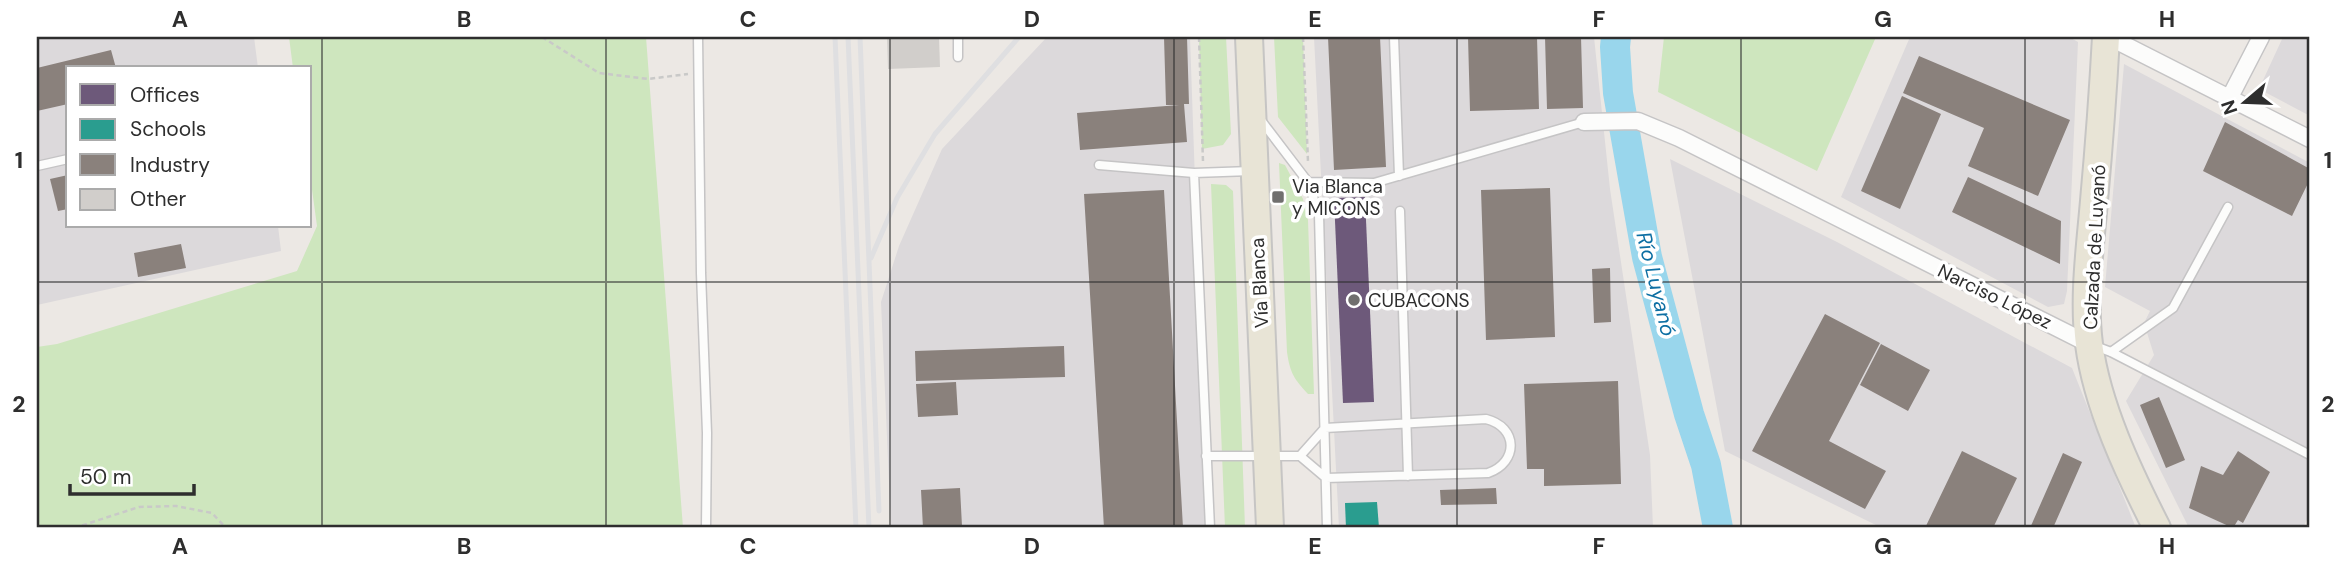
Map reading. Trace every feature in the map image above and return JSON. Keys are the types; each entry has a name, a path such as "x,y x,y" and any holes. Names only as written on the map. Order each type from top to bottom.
{"main road":[{"name":"Vía Blanca","path":"1249,37 1270,528"},
{"name":"Calzada de Luyanó","path":"2107,37 2088,288 2100,348 2099,387 2135,484 2157,528"}],"street":[{"path":"2107,37 2310,139"},
{"path":"2230,97 2260,37"},
{"name":"Narciso López","path":"1584,122 1638,121 1679,138 2100,348"}],"lane":[{"path":"698,37 701,273 707,433 706,528"},
{"path":"958,37 958,57"},
{"path":"1394,37 1399,176"},
{"path":"1252,108 1308,182 1318,215 1327,528"},
{"path":"1308,182 1374,183 1584,122"},
{"path":"37,166 66,159"},
{"path":"1099,165 1198,173 1254,170"},
{"path":"1198,173 1210,528"},
{"path":"2100,348 2173,308 2228,207"},
{"path":"1400,211 1408,475"},
{"name":"Narciso López","path":"2100,348 2310,455"},
{"path":"1206,456 1300,456 1326,478 1488,473 1503,465 1508,458 1510,441 1502,426 1486,419 1325,428 1300,456"}],"path":[{"path":"542,37 599,73 648,79 699,73"},
{"path":"1198,173 1199,37"},
{"path":"1303,37 1308,182"},
{"path":"74,528 139,507 176,506 212,513 226,528"}],"shaded area":[{"path":"37,37 254,37 258,66 66,66 66,228 278,228 281,251 37,305"},
{"path":"1047,37 1190,37 1207,528 891,528 881,302 899,246 942,149"},
{"path":"1314,37 1594,37 1610,189 1650,455 1653,528 1339,528"},
{"path":"1910,37 2069,37 2078,42 2067,291 2064,304 2048,307 1841,197"},
{"path":"2283,37 2310,37 2310,116 2259,89"},
{"path":"2124,64 2310,163 2310,513 2303,528 2189,528 2126,401 2154,355 2144,323 2150,311 2105,287"},
{"path":"1670,159 1837,242 2072,368 2136,528 1882,528 1725,451"}],"green space":[{"path":"289,37 646,37 683,528 37,528 37,347 57,344 297,271 317,226 312,190 312,66 293,66"},
{"path":"1199,37 1226,37 1231,134 1223,145 1202,149"},
{"path":"1274,37 1303,37 1307,154 1278,117"},
{"path":"1664,37 1876,37 1817,171 1658,92"},
{"path":"1279,163 1285,165 1303,199 1308,220 1314,394 1308,394 1296,380 1287,352"},
{"path":"1211,184 1226,185 1233,191 1245,528 1225,528"}],"building: Offices":[{"name":"CUBACONS","path":"1365,197 1374,402 1343,403 1334,198"}],"building: Schools":[{"path":"1377,502 1379,528 1346,528 1345,503"}],"building: Industry":[{"path":"1164,37 1187,37 1189,104 1184,104 1187,142 1080,150 1077,113 1179,105 1166,105"},
{"path":"1328,37 1380,37 1386,167 1334,170"},
{"path":"1468,37 1537,37 1539,109 1470,111"},
{"path":"1545,37 1581,37 1583,108 1547,109"},
{"path":"111,50 115,66 66,66 66,104 37,111 37,68"},
{"path":"1919,56 2070,120 2038,196 1968,166 1984,128 1903,93"},
{"path":"1902,96 1941,114 1900,209 1861,191"},
{"path":"2225,122 2310,169 2310,179 2292,216 2203,171"},
{"path":"66,175 66,209 58,211 50,179"},
{"path":"1968,177 2061,221 2060,264 1952,212"},
{"path":"1550,188 1555,337 1486,340 1481,190"},
{"path":"1164,190 1183,528 1104,528 1084,194"},
{"path":"181,244 186,268 138,277 134,253"},
{"path":"1610,268 1611,322 1594,323 1592,269"},
{"path":"1825,314 1880,343 1829,441 1886,471 1865,509 1752,451"},
{"path":"1881,344 1930,370 1908,411 1860,385"},
{"path":"1064,346 1065,377 916,381 915,351"},
{"path":"1618,381 1621,484 1544,486 1544,469 1527,469 1524,384"},
{"path":"956,382 958,415 918,417 916,384"},
{"path":"2159,397 2185,460 2166,468 2140,405"},
{"path":"1962,451 2017,478 1993,528 1925,528"},
{"path":"2238,451 2270,472 2243,523 2238,520 2233,528 2189,508 2201,466 2223,475"},
{"path":"2063,453 2082,462 2053,528 2030,528"},
{"path":"960,488 962,526 923,528 921,490"},
{"path":"1496,488 1497,504 1441,505 1440,490"}],"building: Other":[{"path":"887,37 939,37 940,67 888,69"}],"waterway":[{"name":"Río Luyanó","path":"1616,37 1618,93 1647,257 1689,414 1706,465 1718,528"}],"railway":[{"path":"835,37 856,528"},
{"path":"848,37 869,528"},
{"path":"860,37 879,511"},
{"path":"871,258 897,198 935,134 1019,37"}],"place":[{"name":"Via Blanca y MICONS","path":"1278,197"},
{"name":"CUBACONS","path":"1354,300"}]}
